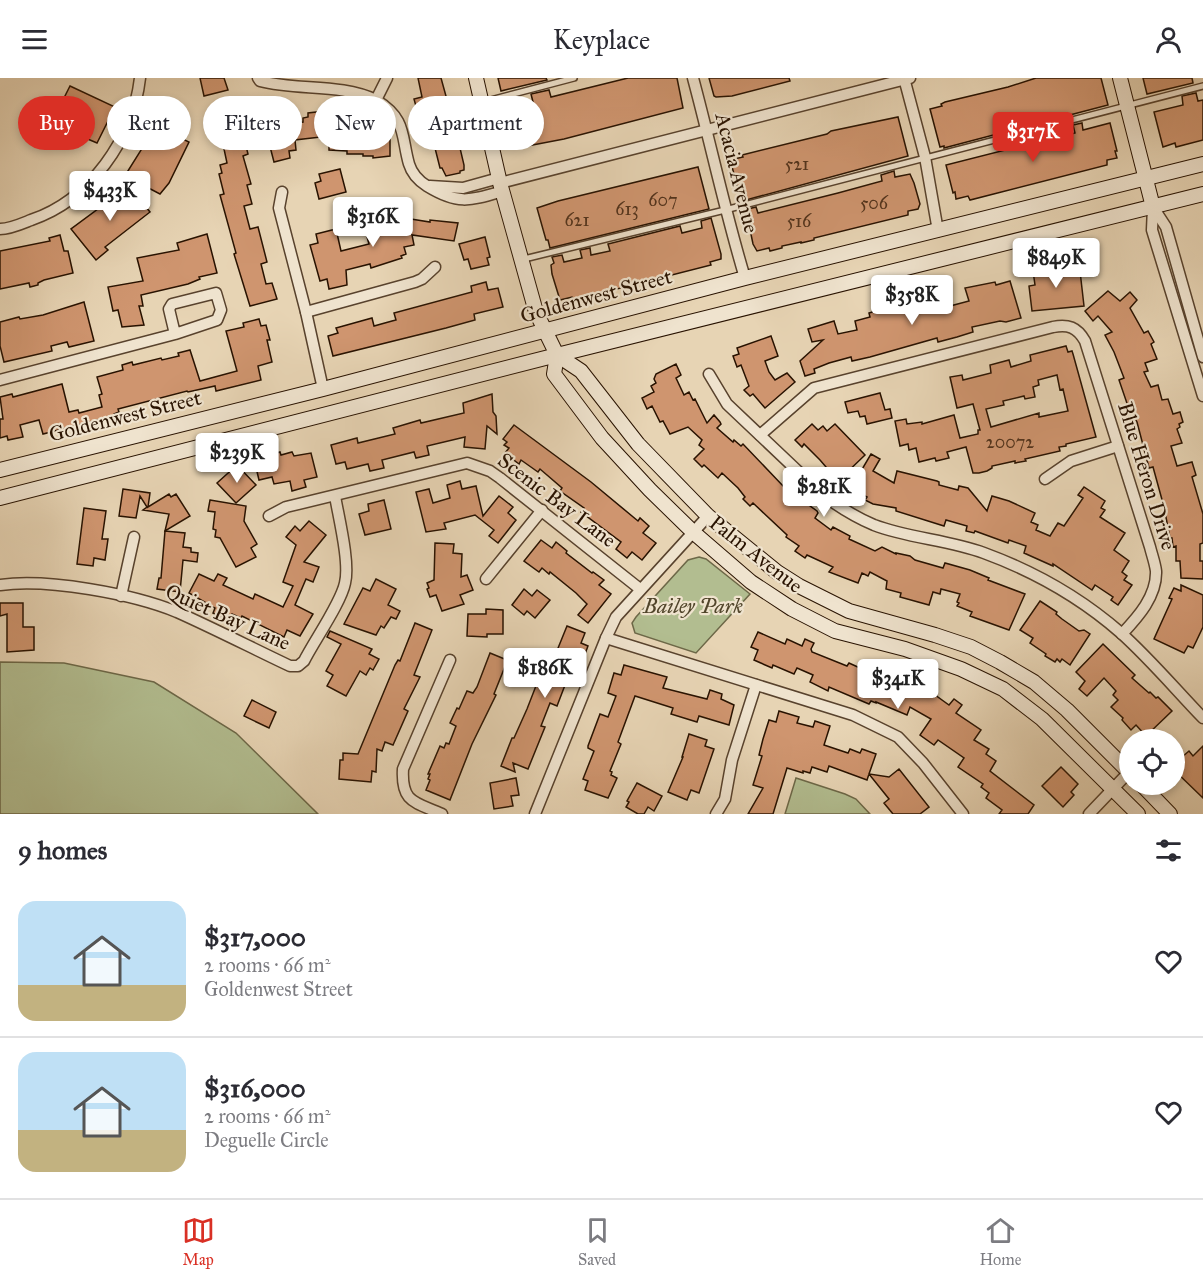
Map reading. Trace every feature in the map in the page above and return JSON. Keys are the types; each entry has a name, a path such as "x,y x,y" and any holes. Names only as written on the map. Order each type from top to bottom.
{"main road":[{"name":"Palm Avenue","path":"476,78 480,96"},
{"path":"1120,78 1153,207"},
{"name":"Palm Avenue","path":"493,150 536,312 557,355 581,371 639,444 708,516 777,572 823,599 849,611 971,647 1034,682 1067,710 1119,762"},
{"name":"Goldenwest Street","path":"0,470 745,278 1203,164"},
{"path":"0,498 557,355 1203,194"},
{"name":"Palm Avenue","path":"557,355 554,374 603,438 693,532 751,582 792,609 835,631 916,653 961,669 1003,689 1042,719 1138,814"},
{"path":"1152,795 1170,814"}],"street":[{"path":"0,229 39,218 68,202 91,183 110,159 126,126 139,90 140,78"},
{"path":"258,78 260,81 275,85 353,92 364,96"},
{"path":"378,96 387,78"},
{"name":"Acacia Avenue","path":"693,78 725,210 745,278"},
{"path":"396,118 404,134 411,169 419,181 447,197 463,200 501,184 906,78 925,157 938,231"},
{"path":"427,186 463,188 501,184"},
{"path":"463,188 463,200"},
{"path":"282,192 279,208 323,388"},
{"path":"1153,207 1166,227 1203,357"},
{"path":"1153,207 1152,230 1203,396"},
{"path":"306,312 415,282 435,267"},
{"path":"0,380 175,334 217,320 221,310 216,293 172,304 169,309 175,334"},
{"name":"Blue Heron Drive","path":"760,435 814,388 1053,327 1063,325 1072,327 1085,341 1156,572 1146,606 1122,634"},
{"path":"709,374 727,404 822,495 855,517 876,525 953,543 1014,565 1048,582 1077,600 1122,634 1203,718"},
{"path":"1045,479 1071,461 1118,446"},
{"name":"Scenic Bay Lane","path":"269,516 286,507 466,463 490,471 640,589"},
{"name":"Quiet Bay Lane","path":"0,585 49,584 121,596 175,612 290,666 297,666 303,661 345,582 345,561 335,496"},
{"path":"486,579 542,510"},
{"path":"535,814 616,617 708,516"},
{"path":"121,596 134,537"},
{"path":"606,638 853,715 898,737 923,763 963,814"},
{"path":"442,814 414,802 402,786 403,769 450,660"},
{"path":"716,814 726,799 732,760 756,685"},
{"path":"1195,710 1203,701"},
{"path":"1089,814 1119,783"}],"lane":[{"path":"505,96 574,78"},
{"path":"522,259 725,210 1203,86"}],"green space":[{"name":"Bailey Park","path":"699,557 706,559 750,594 696,653 635,633 632,623 636,617 688,560"},
{"path":"0,662 64,663 154,682 236,733 318,814 0,814"},
{"path":"796,778 856,799 870,814 785,814"}],"building":[{"path":"200,78 224,78 228,90 204,96"},
{"path":"418,78 441,78 446,96 422,96"},
{"path":"498,78 546,78 547,80 501,91"},
{"path":"628,78 677,78 683,108 544,143 544,96 532,96 531,94 549,90 551,97"},
{"path":"709,78 789,78 790,81 732,96 716,97"},
{"path":"1036,78 1101,78 1108,105 944,148 944,146 940,147 930,109 942,106 941,104 945,102"},
{"path":"1143,78 1192,78 1193,83 1147,94"},
{"path":"70,86 91,96 65,96"},
{"path":"1196,93 1198,101 1203,100 1203,140 1176,147 1175,143 1163,147 1154,112 1183,105 1182,96"},
{"path":"95,98 107,103 107,123 97,143 95,142"},
{"path":"314,112 314,138 302,139 302,122 303,118 308,117 308,113"},
{"path":"898,117 908,156 746,200 745,197 741,198 730,160 831,131"},
{"path":"1082,123 1083,130 1110,123 1117,158 1107,160 1107,165 970,200 968,196 956,199 946,165 1037,142 1035,135 1044,132 1046,141 1075,133 1073,125"},
{"path":"141,150 185,150 169,183 160,194 126,174"},
{"path":"224,150 247,150 248,154 243,156 251,184 247,185 252,204 244,206 250,229 258,227 267,262 261,264 266,284 272,283 277,299 250,306 234,254 236,253 220,195 224,194 219,174 222,173 220,165 227,163"},
{"path":"271,150 296,150 289,151 290,158 274,162"},
{"path":"329,150 390,150 390,156 373,158 373,156 363,156 363,154 347,154 347,151"},
{"path":"436,150 460,150 464,170 446,176 440,168"},
{"path":"698,167 709,209 550,248 537,208"},
{"path":"340,169 346,192 319,199 315,183 321,181 319,174"},
{"path":"894,171 895,177 910,174 914,183 920,204 918,209 908,211 908,215 814,238 814,240 782,246 782,248 770,251 769,248 757,251 753,244 747,215 750,215 748,209 756,207 758,213 838,193 882,181 881,175"},
{"path":"129,186 150,212 105,247 108,250 96,260 71,229"},
{"path":"711,218 721,259 710,262 711,265 574,300 572,297 560,300 552,274 551,265 554,263 552,257 562,255 564,262 582,258 580,250 590,248 591,255 610,251 608,244 680,226 682,233 702,228 701,221"},
{"path":"400,219 401,222 411,219 458,223 454,241 412,235 414,245 404,247 406,254 401,256 402,258 371,268 370,264 346,270 347,285 329,289 327,279 320,281 310,245 318,243 316,234 336,229 341,251 369,244 367,237 383,233 382,224"},
{"path":"207,234 217,273 199,277 200,279 188,284 141,295 143,306 139,306 144,325 122,327 118,310 113,311 108,287 143,281 137,258 179,250 177,243"},
{"path":"60,235 64,251 68,251 73,273 44,280 30,287 29,283 0,289 0,251 50,241 49,238"},
{"path":"485,237 490,257 487,258 489,265 471,269 468,259 464,260 459,244"},
{"path":"1064,267 1064,271 1079,269 1084,306 1032,311 1029,286 1035,285 1033,271"},
{"path":"1010,281 1021,318 972,327 973,332 938,342 937,338 852,361 851,357 814,369 815,373 805,376 800,361 823,340 812,342 808,329 834,321 838,334 857,330 855,321 870,317 869,313 883,309 884,313 932,300 933,303 948,299 950,306 969,301 965,288 995,282 996,285"},
{"path":"486,282 488,290 498,288 503,307 474,314 475,320 333,356 328,336 338,333 336,328 372,318 374,326 396,320 394,313 472,292 471,286"},
{"path":"1108,291 1120,301 1130,292 1137,300 1130,308 1144,333 1148,331 1154,342 1151,344 1157,359 1145,363 1148,371 1144,372 1151,387 1158,385 1162,400 1168,399 1173,414 1180,412 1183,422 1177,429 1182,443 1171,446 1177,466 1192,462 1196,475 1192,477 1203,514 1203,543 1200,544 1200,561 1203,561 1203,579 1181,578 1180,561 1176,561 1176,546 1173,547 1172,538 1170,538 1153,467 1149,468 1137,422 1131,415 1119,380 1124,378 1105,335 1112,332 1098,316 1093,321 1085,311"},
{"path":"84,302 94,341 69,347 67,342 51,346 52,351 4,362 0,346 0,322 19,317 20,319 43,315"},
{"path":"259,319 261,326 266,325 272,362 258,366 261,380 216,391 215,386 187,391 118,409 119,412 114,414 115,420 106,422 105,418 43,434 39,420 20,425 23,437 8,440 7,436 0,438 0,419 3,419 0,397 12,394 13,397 62,384 69,412 78,410 79,413 102,407 99,395 102,394 97,377 123,370 122,365 132,362 133,365 161,358 162,360 179,356 178,353 190,350 200,381 237,371 226,331 244,327 243,323"},
{"path":"771,336 778,356 765,361 769,372 775,380 787,373 795,382 765,408 753,394 750,396 744,390 749,386 741,365 737,367 733,356 739,354 737,348"},
{"path":"1066,346 1068,352 1072,351 1096,437 1066,444 1066,446 1059,447 1060,451 1025,459 1026,461 992,466 987,471 979,473 973,473 966,447 947,452 949,458 936,461 935,458 919,462 916,448 909,450 908,444 900,446 895,421 906,419 907,424 922,422 922,424 954,415 960,438 978,434 980,430 973,404 957,408 950,377 962,375 963,380 991,373 990,365 1009,360 1011,367 1031,361 1030,355","holes":["1057,375 1060,390 1063,389 1068,411 1039,417 1039,413 991,427 986,409 1004,405 1003,401 1024,396 1025,399 1035,397 1033,387 1039,385 1038,380"]},
{"path":"676,364 681,375 676,378 684,395 689,392 693,400 695,399 707,423 714,415 721,424 717,428 733,442 734,440 741,446 743,444 784,487 817,511 815,518 831,530 833,527 850,536 849,539 875,551 882,547 896,554 910,556 915,560 943,568 945,563 970,570 989,578 988,580 1025,594 1009,630 970,616 972,612 957,606 960,594 941,589 940,594 933,592 929,605 900,597 901,593 886,589 887,581 870,572 868,576 862,573 858,583 829,572 833,567 807,555 805,558 795,551 799,546 786,537 787,535 753,503 750,506 743,499 745,497 738,488 722,473 718,478 694,459 704,449 699,445 702,440 688,427 670,434 663,421 660,422 652,406 647,409 642,398 654,392 651,386 656,383 654,379 656,374"},
{"path":"880,393 885,410 890,409 892,418 867,424 865,416 860,417 858,411 848,413 845,402"},
{"path":"492,394 497,434 487,426 485,449 464,447 465,437 427,446 429,455 416,458 414,452 382,460 384,468 370,471 368,464 347,469 345,462 336,464 331,445 357,438 358,443 395,434 393,428 420,420 421,423 464,413 463,403"},
{"path":"812,424 818,430 823,426 827,431 835,424 865,455 838,481 804,444 802,447 795,440"},
{"path":"514,425 591,482 638,521 640,518 649,526 643,533 656,543 642,560 632,552 627,558 616,549 621,542 581,512 584,508 560,491 562,488 540,469 538,472 521,460 519,464 505,453 509,448 504,445 507,442 503,439"},
{"path":"280,452 281,455 292,452 294,456 311,453 317,477 304,480 306,487 292,491 290,481 274,484 272,477 259,480 254,459"},
{"path":"871,454 880,459 873,471 894,483 897,471 937,481 939,485 958,490 959,486 968,488 987,511 992,496 1009,501 1035,513 1031,522 1038,525 1036,530 1050,536 1058,523 1064,526 1083,498 1078,495 1084,487 1105,501 1101,508 1105,510 1100,517 1125,533 1114,550 1129,561 1122,572 1127,576 1124,580 1132,585 1118,605 1111,600 1113,597 1095,585 1092,590 1053,564 1053,566 1024,553 1026,546 1009,540 1008,543 975,531 974,533 966,531 967,526 946,520 944,526 896,511 896,508 873,504 865,500 867,497 851,488"},
{"path":"237,465 256,485 236,503 217,483"},
{"path":"460,481 462,489 476,486 483,516 499,496 513,507 508,513 516,520 498,543 489,536 494,530 475,515 444,523 446,529 426,532 416,492 429,489 433,503 450,498 447,485"},
{"path":"123,489 150,493 148,507 169,494 171,497 176,494 190,516 165,531 169,514 143,510 147,507 140,496 136,518 119,516"},
{"path":"210,500 246,506 244,521 257,544 251,548 256,557 236,567 220,538 215,537 216,530 213,529 215,512 208,511"},
{"path":"384,500 391,529 365,535 359,514 369,511 368,504"},
{"path":"84,508 106,511 102,539 108,539 105,560 94,558 93,566 77,564"},
{"path":"309,521 326,535 304,562 319,567 313,582 306,579 295,605 313,614 300,636 287,630 284,637 242,616 241,618 232,614 229,620 213,613 215,608 189,593 199,574 214,581 218,574 227,578 223,585 253,599 255,594 283,607 293,586 283,582 296,545 286,537 295,526 300,531"},
{"path":"165,531 185,533 183,547 191,548 191,552 198,553 197,562 183,560 180,592 157,589 159,578 161,578"},
{"path":"541,540 552,548 556,542 567,551 566,553 604,580 599,585 611,594 588,623 578,615 587,604 576,593 550,572 549,574 542,568 539,572 524,561"},
{"path":"435,543 454,544 453,553 462,554 461,577 467,575 473,590 460,595 464,604 442,611 436,595 430,597 427,589 429,588 427,583 434,580"},
{"path":"376,579 396,589 388,605 400,611 396,619 391,617 384,628 381,626 376,635 344,624 363,588 370,591"},
{"path":"1181,585 1203,595 1203,627 1193,648 1188,646 1184,653 1154,639 1172,599 1169,598 1174,588 1181,591"},
{"path":"524,589 532,596 537,590 550,600 535,618 527,611 524,615 512,605"},
{"path":"1040,601 1079,631 1084,630 1090,634 1070,665 1062,659 1060,662 1057,659 1055,662 1045,656 1046,654 1030,643 1033,638 1020,630"},
{"path":"0,603 23,603 23,627 34,627 34,650 7,652 7,614 0,616"},
{"path":"486,609 503,610 503,634 487,634 487,637 467,636 468,614 486,614"},
{"path":"415,623 432,630 414,675 420,677 404,709 408,711 393,745 385,742 382,751 377,749 376,772 372,771 371,782 339,779 340,760 343,760 343,753 358,754"},
{"path":"567,626 585,633 581,643 588,646 582,662 575,659 557,706 550,703 541,726 545,727 528,769 513,763 515,772 501,766 548,655 554,658"},
{"path":"330,631 372,649 369,654 379,659 373,670 370,668 366,675 360,671 346,696 327,686 333,675 326,671 341,644 327,637"},
{"path":"758,632 785,644 787,639 802,646 805,639 814,643 812,652 847,666 849,663 873,674 878,663 890,668 886,677 933,697 935,695 949,705 954,699 962,705 956,713 981,730 974,740 989,749 986,754 996,761 990,771 1034,805 1028,814 999,814 1002,810 986,798 989,793 981,787 983,784 958,767 964,758 938,740 934,745 920,735 931,719 910,707 907,715 876,702 871,701 869,704 829,687 828,691 810,682 813,675 797,668 794,674 754,660 758,650 751,647"},
{"path":"1103,644 1135,675 1132,678 1149,693 1158,697 1172,711 1153,729 1140,729 1136,725 1130,729 1122,720 1123,718 1111,707 1118,700 1113,695 1116,691 1104,678 1087,696 1079,689 1085,681 1076,672"},
{"path":"490,653 507,660 506,664 494,694 496,695 472,744 450,800 426,790 430,780 428,779 430,774 428,774 440,746 444,748 446,743 449,744 456,726 450,723 467,691 473,693 477,687"},
{"path":"624,665 667,677 663,688 707,699 710,690 722,694 721,699 734,705 729,725 699,716 697,722 671,714 673,708 635,696 618,742 621,744 610,771 611,775 617,778 608,798 585,790 588,781 583,779 594,751 588,746 600,714 608,717 616,696 608,693 614,673 621,675"},
{"path":"252,700 276,712 269,728 244,716"},
{"path":"779,711 799,717 797,723 813,727 815,721 830,726 824,745 848,753 850,749 860,753 862,749 876,754 867,780 829,766 827,772 812,767 810,773 787,768 773,814 748,814 763,788 753,785 762,756 759,755 763,739 769,720 776,722"},
{"path":"689,734 707,740 705,746 714,749 699,793 691,790 687,800 668,792 683,757"},
{"path":"1203,746 1203,798 1185,781 1185,754 1189,751 1193,756"},
{"path":"1061,767 1078,784 1071,792 1074,795 1063,807 1042,786"},
{"path":"899,769 929,807 920,814 893,814 884,803 889,799 869,774 889,777"},
{"path":"516,778 519,795 511,796 513,806 494,809 490,783"},
{"path":"637,783 662,796 654,811 648,807 644,814 638,814 626,807"}]}
